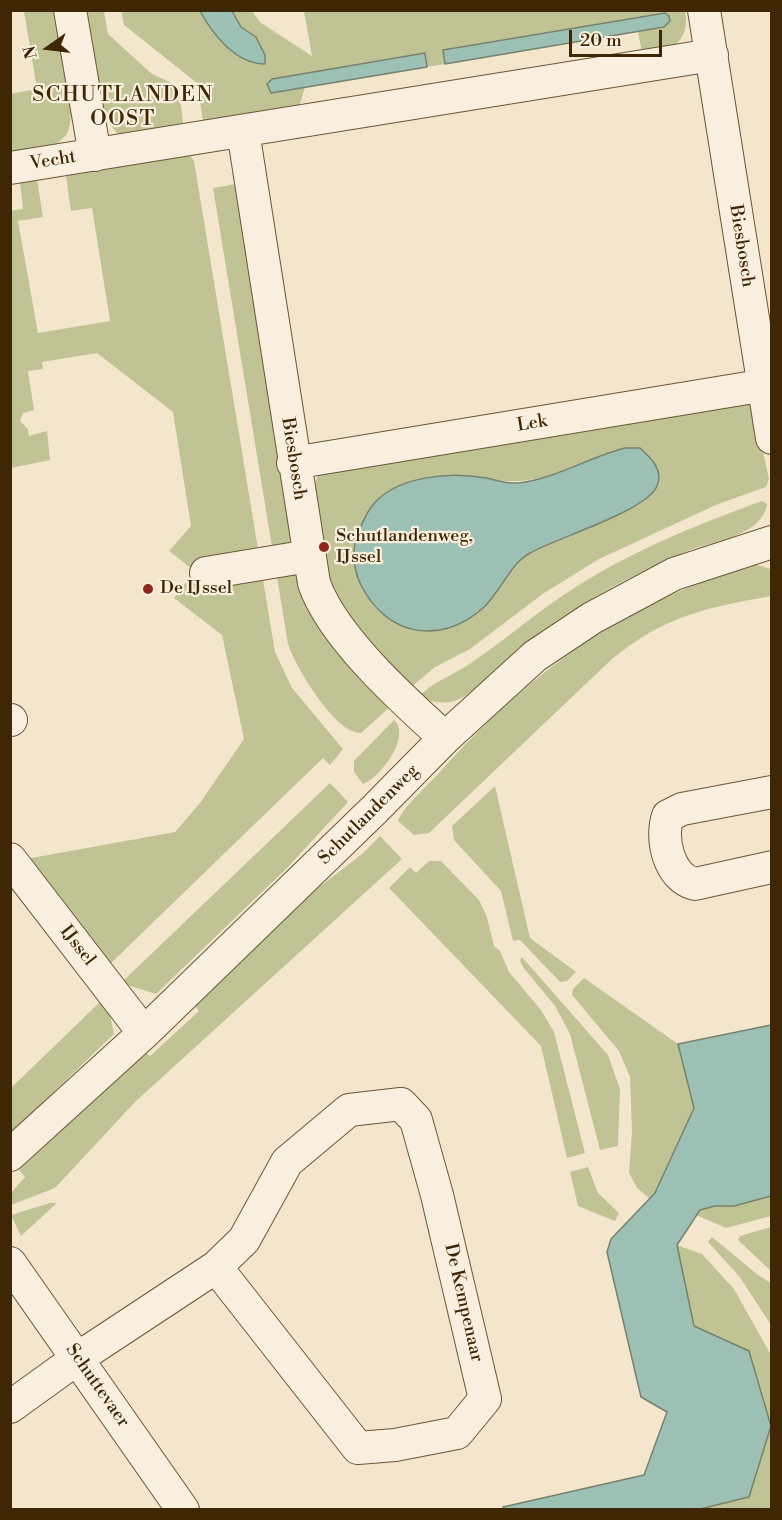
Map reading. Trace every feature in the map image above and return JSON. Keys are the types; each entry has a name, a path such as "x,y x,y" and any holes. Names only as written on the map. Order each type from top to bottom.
{"street":[{"path":"70,10 95,155 712,55"},
{"name":"Biesbosch","path":"705,10 767,385 771,438"},
{"name":"Biesbosch","path":"243,131 293,463 314,583 328,615 404,702 445,738"},
{"name":"Vecht","path":"10,168 95,155"},
{"name":"Lek","path":"293,463 767,385"},
{"name":"Schutlandenweg","path":"10,1155 144,1033 375,810 445,738 535,656 568,632 674,574 771,542"},
{"path":"206,573 309,556"},
{"path":"771,792 682,810 668,816 664,828 674,870 687,882 695,884 771,867"},
{"name":"IJssel","path":"10,859 144,1033"},
{"name":"De Kempenaar","path":"10,1407 78,1358 216,1268 244,1240 288,1162 349,1110 401,1104 416,1120 434,1185 485,1399 457,1433 394,1445 358,1448 216,1268"},
{"name":"Schuttevaer","path":"10,1263 183,1509"}],"green space":[{"path":"685,10 685,30 676,44 662,52 643,57 638,32 664,27 443,50 445,64 427,67 424,53 272,79 271,93 305,87 298,111 204,127 197,83 124,25 121,11 200,11 206,21 256,37 241,27 232,11 252,11 261,23 312,56 304,11"},
{"path":"24,11 57,11 68,76 70,126 66,135 54,145 41,151 11,156 10,94 37,89"},
{"path":"82,11 104,11 108,34 152,74 172,83 179,91 184,130 142,136 118,134 104,117"},
{"path":"184,155 190,156 194,161 275,652 292,688 343,749 330,765 323,758 109,965 26,859 175,832 200,803 244,739 222,635 174,598 195,571 169,551 191,526 173,412 97,353 42,362 43,369 28,371 34,410 23,413 20,421 28,429 29,436 47,431 50,460 11,468 10,211 23,209 20,183 37,180 43,217 18,221 38,333 110,321 92,208 71,211 66,176"},
{"path":"236,184 298,554 390,707 361,733 340,723 328,711 307,682 288,644 213,188"},
{"path":"752,400 769,479 766,487 718,504 599,559 544,593 470,649 435,667 409,689 332,596 313,487 318,476 327,469","holes":["607,453 646,500 611,518 527,554 507,577 387,618 375,608 362,588 485,478 502,481 533,479 562,471"]},
{"path":"762,501 767,504 763,515 746,531 685,552 624,580 586,602 531,639 466,695 444,703 421,698 421,694 428,689 471,663 551,603 601,572 668,538"},
{"path":"753,564 771,569 771,596 706,610 650,632 612,659 429,833 414,835 398,821 410,803 473,736 544,673 581,646 620,621 661,600"},
{"path":"394,720 399,727 397,746 378,774 363,784 354,772 354,761"},
{"path":"330,783 348,802 287,868 156,994 124,984 123,981"},
{"path":"495,786 530,938 576,972 567,981 560,982 520,940 513,941 501,891 454,840 452,826"},
{"path":"380,836 402,859 135,1102 55,1188 11,1205 11,1193 25,1177 19,1170 144,1051 150,1056 199,1011 193,1004 292,908 362,854"},
{"path":"429,861 441,861 479,900 487,917 494,946 500,951 509,972 541,1010 554,1032 585,1153 567,1158 541,1046 389,888 410,867 416,873"},
{"path":"522,957 608,1055 620,1089 618,1146 600,1150 570,1034 555,1006 523,967 520,960"},
{"path":"584,978 678,1044 694,1108 655,1193 650,1199 637,1188 629,1173 632,1131 630,1077 619,1051 572,995 573,989"},
{"path":"103,999 107,1001 114,1034 11,1133 11,1088"},
{"path":"588,1167 598,1193 619,1213 615,1221 578,1206 570,1172"},
{"path":"771,1196 771,1216 726,1228 696,1215 700,1210 715,1206 734,1206"},
{"path":"57,1203 21,1236 11,1215"},
{"path":"772,1227 771,1271 738,1240 740,1236"},
{"path":"712,1237 771,1283 771,1325 739,1276 708,1242"},
{"path":"677,1245 702,1254 734,1289 771,1355 771,1509 696,1509 749,1497 749,1351 694,1326"}],"water":[{"path":"200,11 232,11 241,27 256,37 265,55 265,64 254,63 235,54 219,38"},
{"path":"665,13 669,16 670,21 664,27 445,64 443,50"},
{"path":"425,53 427,67 271,93 267,84 272,79"},
{"path":"625,448 640,448 658,470 659,480 650,495 619,514 530,553 510,572 489,602 467,620 434,631 417,630 401,625 386,617 373,604 362,587 356,573 354,557 358,533 372,506 395,488 425,478 457,475 514,483 532,481"},
{"path":"771,1025 771,1196 734,1206 715,1206 700,1210 677,1245 694,1326 749,1351 771,1426 749,1497 696,1510 504,1509 503,1507 644,1475 667,1412 641,1397 607,1252 611,1239 655,1193 694,1108 678,1044"}],"place":[{"name":"Schutlandenweg, IJssel","path":"324,547"},
{"name":"De IJssel","path":"148,589"}],"district":[{"name":"SCHUTLANDEN OOST","path":"123,108"}]}
